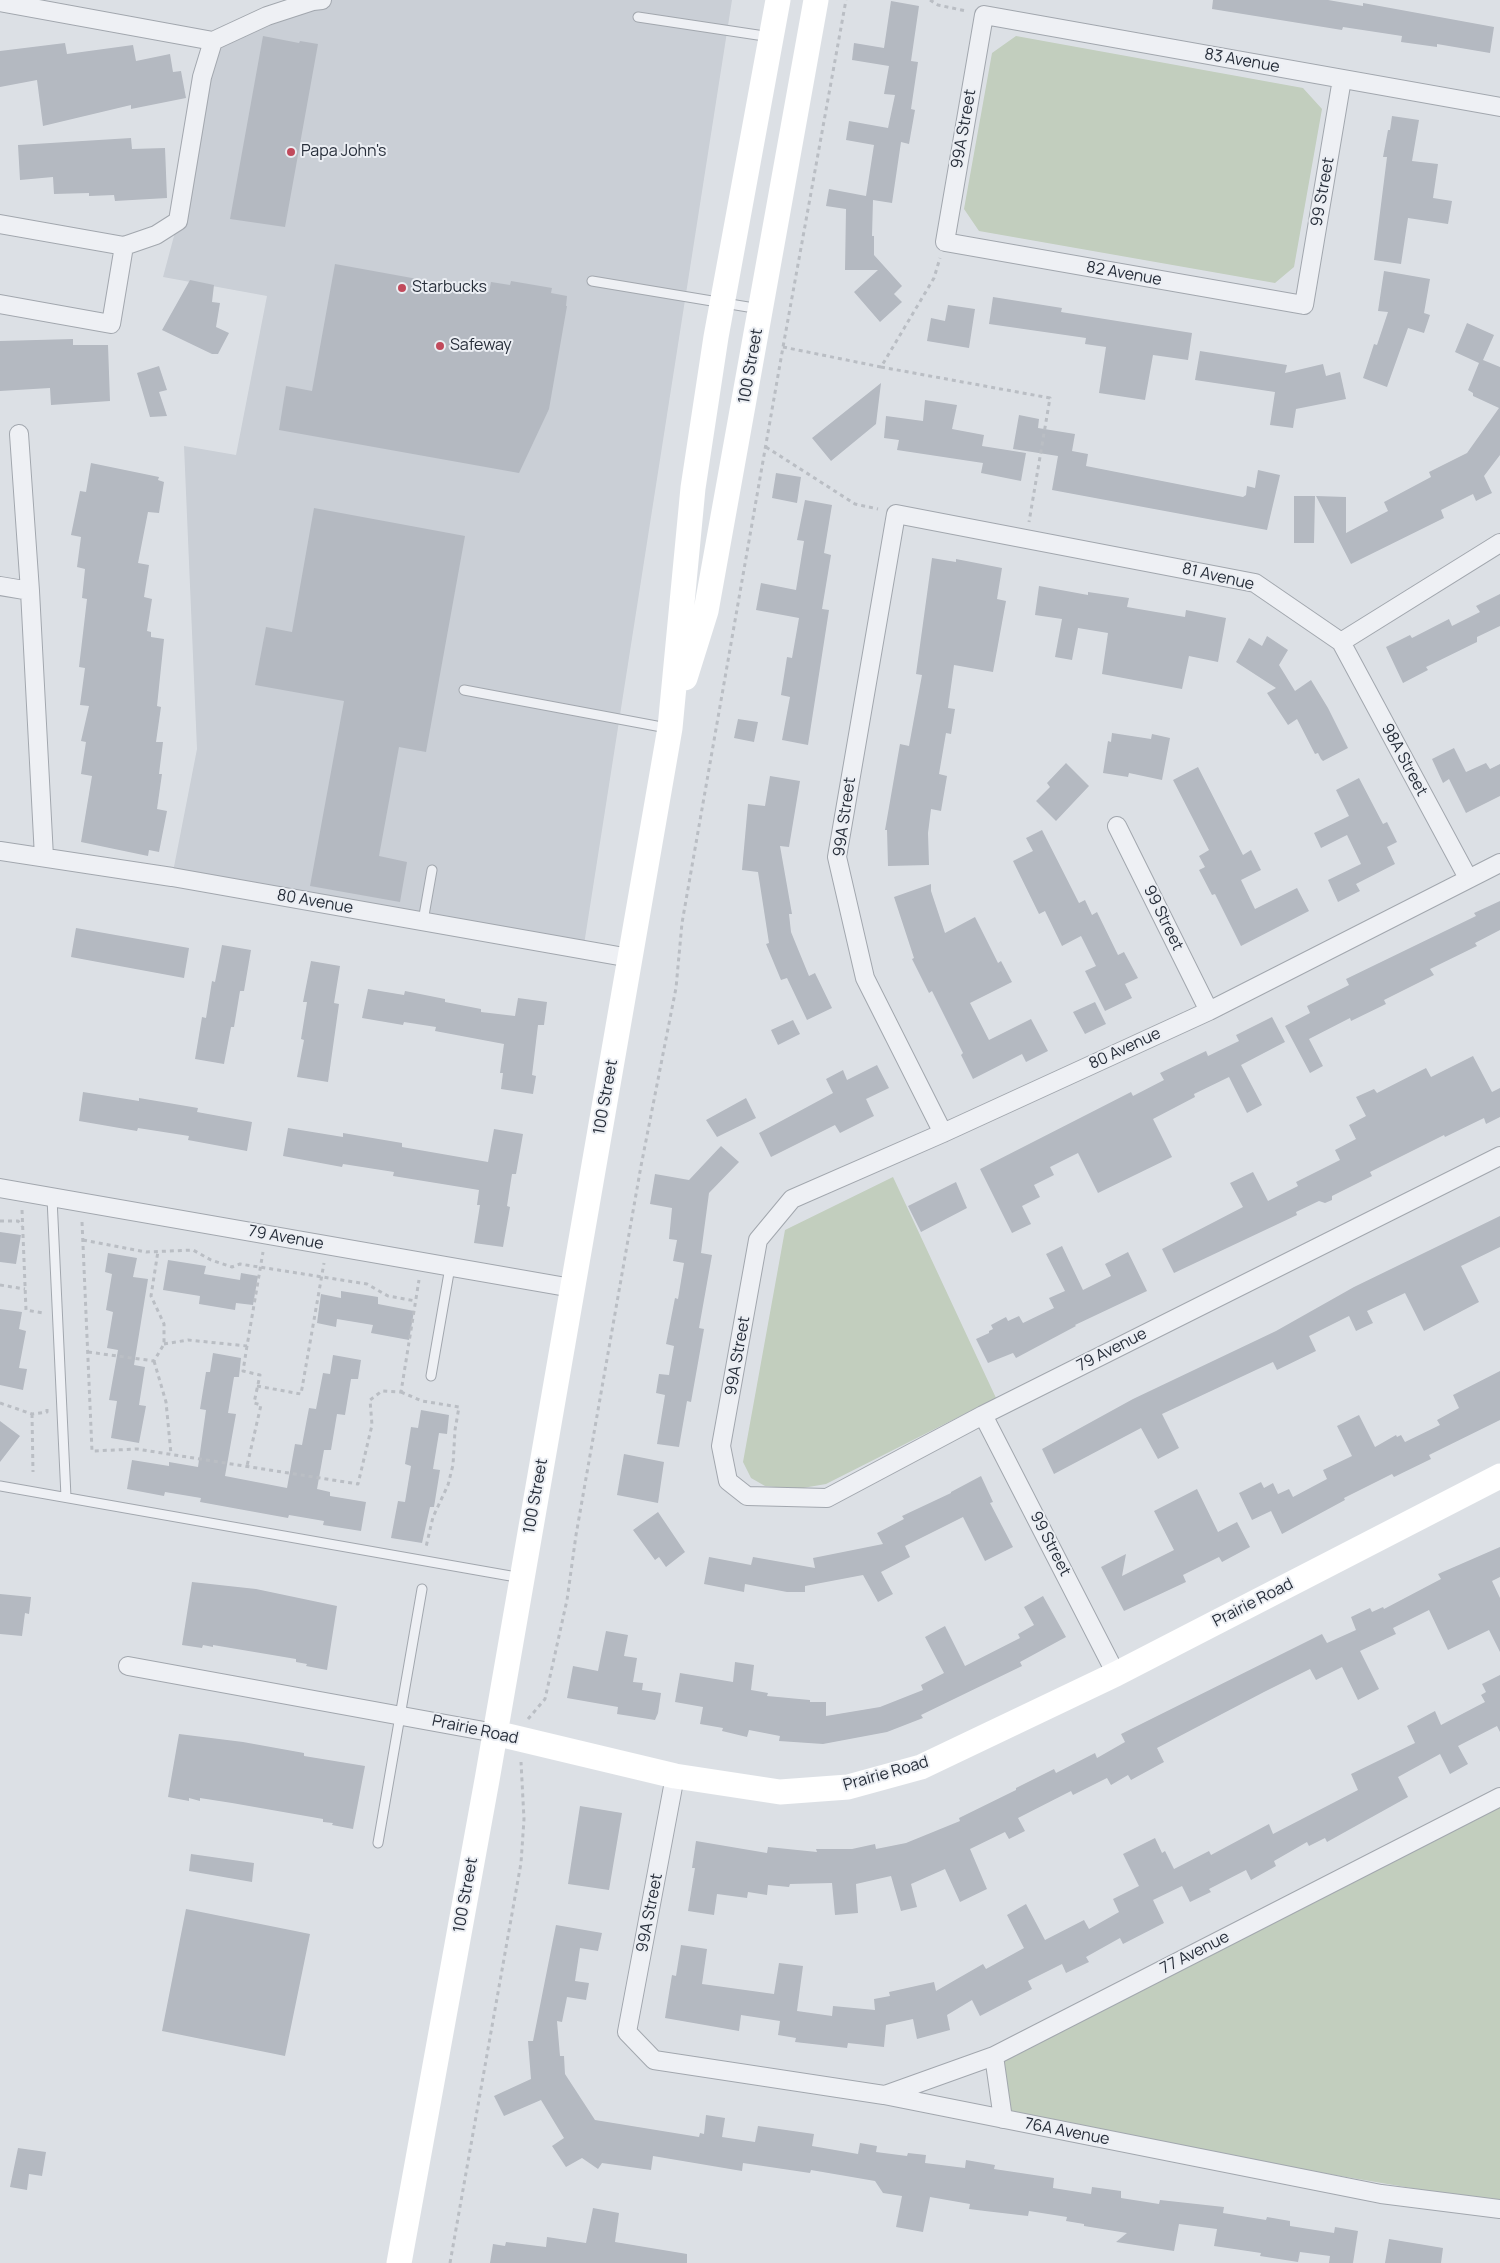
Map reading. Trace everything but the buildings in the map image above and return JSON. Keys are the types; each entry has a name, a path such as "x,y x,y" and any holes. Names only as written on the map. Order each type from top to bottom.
{"main road":[{"name":"100 Street","path":"399,2263 495,1733 670,728 693,488 722,302 778,0"},
{"name":"100 Street","path":"670,728 706,611 762,309 816,0"},
{"name":"Prairie Road","path":"495,1733 675,1776 780,1792 848,1787 921,1767 1116,1674 1500,1476"}],"street":[{"path":"0,2 213,41 267,16 313,1 322,0"},
{"name":"83 Avenue","path":"984,15 1500,107"},
{"name":"99A Street","path":"945,242 984,15"},
{"path":"0,224 124,246 156,235 178,221 202,77 213,41"},
{"name":"99 Street","path":"1304,305 1342,79"},
{"name":"82 Avenue","path":"945,242 1304,305"},
{"path":"0,304 111,324 124,246"},
{"path":"19,434 30,591 44,857"},
{"name":"99A Street","path":"896,514 837,857 865,978 943,1133"},
{"name":"81 Avenue","path":"896,514 1255,583 1341,642"},
{"path":"1341,642 1500,543"},
{"path":"0,586 30,591"},
{"name":"98A Street","path":"1341,642 1468,878"},
{"name":"99 Street","path":"1118,826 1209,1011"},
{"name":"80 Avenue","path":"0,850 172,877 630,958"},
{"name":"80 Avenue","path":"758,1240 792,1199 943,1133 1209,1011 1500,863"},
{"name":"79 Avenue","path":"726,1471 728,1481 748,1496 827,1498 983,1415 1500,1156"},
{"name":"79 Avenue","path":"0,1188 572,1288"},
{"name":"99A Street","path":"726,1471 721,1446 758,1240"},
{"name":"99 Street","path":"983,1415 1116,1674"},
{"name":"Prairie Road","path":"128,1666 495,1733"},
{"name":"99A Street","path":"640,2046 627,2032 675,1776"},
{"name":"77 Avenue","path":"884,2095 994,2056 1500,1797"},
{"name":"76A Avenue","path":"640,2046 654,2060 884,2095 1381,2194 1500,2209"},
{"path":"994,2056 1003,2119"}],"lane":[{"path":"638,17 771,37"},
{"path":"592,281 762,309"},
{"path":"464,690 670,728"},
{"path":"423,921 432,870"},
{"path":"52,1198 66,1497"},
{"path":"431,1376 450,1267"},
{"path":"0,1486 522,1578"},
{"path":"378,1843 422,1589"}],"path":[{"path":"450,2263 521,1863 524,1819 520,1771 524,1740 529,1717 545,1699 567,1600 576,1535 639,1176 676,988 682,923 846,0"},
{"path":"930,0 938,5 984,15"},
{"path":"882,367 934,278 945,242"},
{"path":"783,347 1050,398 1026,539"},
{"path":"766,447 855,504 896,514"},
{"path":"0,1221 18,1221 22,1227 26,1310 43,1312 43,1321"},
{"path":"248,1466 261,1405 254,1402 260,1375 243,1371 266,1234"},
{"path":"416,1301 388,1296 367,1284 260,1266 240,1264 232,1267 211,1260 193,1250 146,1252 83,1240 92,1451 137,1449 358,1484 372,1425 370,1400 382,1391 401,1392 422,1402 459,1407 455,1430 453,1465 444,1494 432,1517 423,1560"},
{"path":"257,1386 301,1394 328,1246"},
{"path":"158,1252 151,1296 164,1324 164,1344 154,1361 166,1402 171,1454"},
{"path":"401,1392 422,1262"},
{"path":"0,1285 25,1289"},
{"path":"164,1344 188,1340 247,1346"},
{"path":"88,1352 154,1361"},
{"path":"0,1403 32,1414 47,1412 47,1402"},
{"path":"32,1414 33,1472"}],"shaded area":[{"path":"322,0 732,0 583,951 172,877 197,749 184,446 236,455 267,296 163,277 178,221 213,41"}],"green space":[{"path":"1016,36 1303,88 1322,109 1294,267 1275,283 979,231 964,209 992,53"},
{"path":"893,1177 996,1398 826,1484 797,1489 765,1486 751,1478 743,1462 785,1230"},
{"path":"1500,1797 1500,2203 1003,2119 994,2056"}],"place":[{"name":"Papa John's","path":"291,152"},
{"name":"Starbucks","path":"402,288"},
{"name":"Safeway","path":"440,346"}]}
